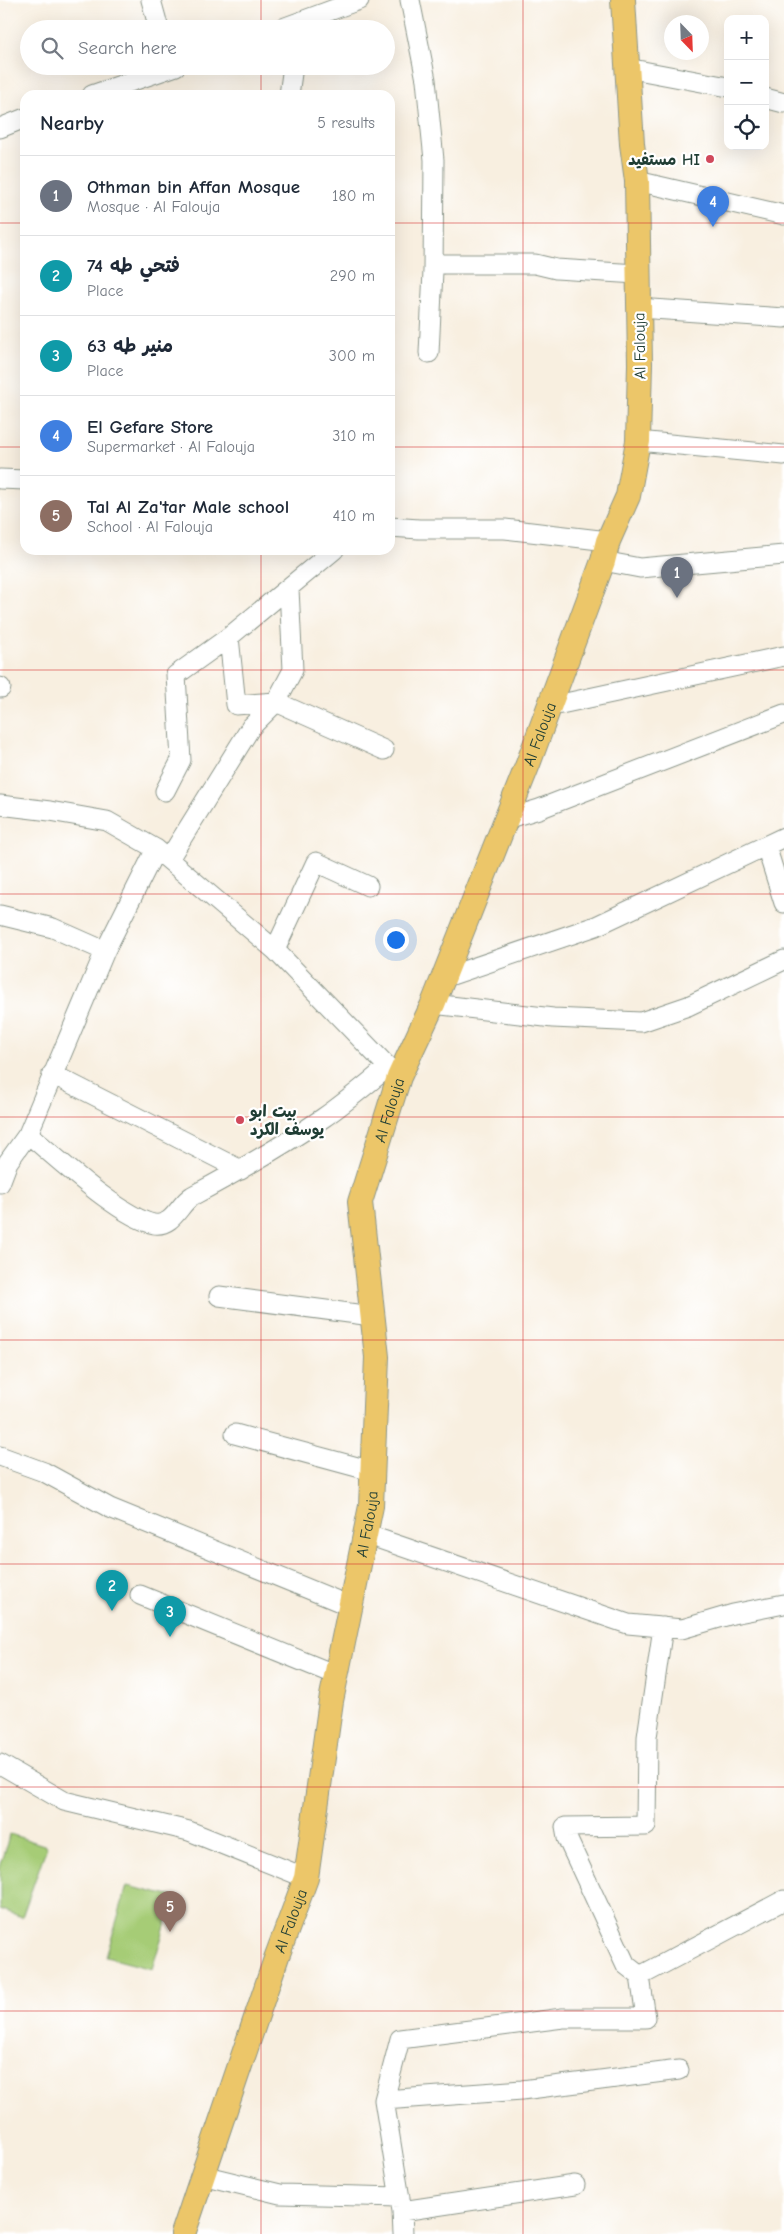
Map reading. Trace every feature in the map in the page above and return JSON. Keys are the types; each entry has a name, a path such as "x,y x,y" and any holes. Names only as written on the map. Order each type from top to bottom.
{"main road":[{"name":"Al Falouja","path":"183,2234 306,1878 336,1675 371,1506 377,1357 360,1202 394,1072 433,1004 506,819 605,551 628,496 638,441 640,364 637,274 637,181 632,144 623,0"}],"street":[{"path":"151,0 157,20"},
{"path":"310,20 359,0"},
{"path":"410,0 426,80 434,160 434,264 429,353"},
{"path":"627,68 724,86"},
{"path":"106,90 149,75"},
{"path":"290,90 292,75"},
{"path":"769,99 784,103"},
{"path":"0,128 20,120"},
{"path":"637,181 784,215"},
{"path":"434,264 535,264 556,269 637,274"},
{"path":"638,308 784,318"},
{"path":"638,441 784,455"},
{"path":"0,479 20,480"},
{"path":"395,527 505,529 605,551 640,568 784,555"},
{"path":"165,791 180,760 176,675 229,637 328,555"},
{"path":"0,1183 8,1162 28,1134 105,951 162,854 251,727 276,702 293,670 288,589"},
{"path":"229,637 236,705 276,702 384,750"},
{"path":"547,707 784,656"},
{"path":"506,819 539,809 784,714"},
{"path":"0,805 50,811 107,822 162,854 275,950 394,1072 241,1170 189,1198 170,1220 155,1224 130,1214 84,1180 28,1134"},
{"path":"443,978 596,926 784,837"},
{"path":"766,846 784,904"},
{"path":"275,950 316,862 368,886"},
{"path":"0,915 53,928 105,951"},
{"path":"433,1004 553,1018 641,1022 688,1006 784,960"},
{"path":"52,1074 241,1170"},
{"path":"219,1296 372,1316"},
{"path":"236,1434 372,1471"},
{"path":"0,1456 44,1472 110,1508 350,1606"},
{"path":"365,1534 628,1624 682,1629 733,1614 784,1604"},
{"path":"140,1595 336,1675"},
{"path":"403,2234 401,2204 384,2100 400,2039 562,2018 646,2018 640,1976 626,1966 567,1838 565,1826 646,1826 647,1737 662,1627"},
{"path":"0,1764 64,1801 189,1831 306,1878"},
{"path":"640,1976 784,1900"},
{"path":"384,2100 522,2090 679,2070"},
{"path":"202,2175 280,2194 401,2204 575,2185"}],"green space":[{"path":"10,1834 47,1846 22,1917 0,1909 0,1864"},
{"path":"127,1886 174,1897 152,1969 106,1957"}],"place":[{"name":"مستفيد HI","path":"710,159"},
{"name":"El Gefare Store","path":"713,227"},
{"name":"Othman bin Affan Mosque","path":"677,598"},
{"name":"بيت ابو يوسف الكرد","path":"240,1120"},
{"name":"فتحي طه 74","path":"112,1611"},
{"name":"منير طه 63","path":"170,1637"},
{"name":"Tal Al Za'tar Male school","path":"170,1932"}]}
